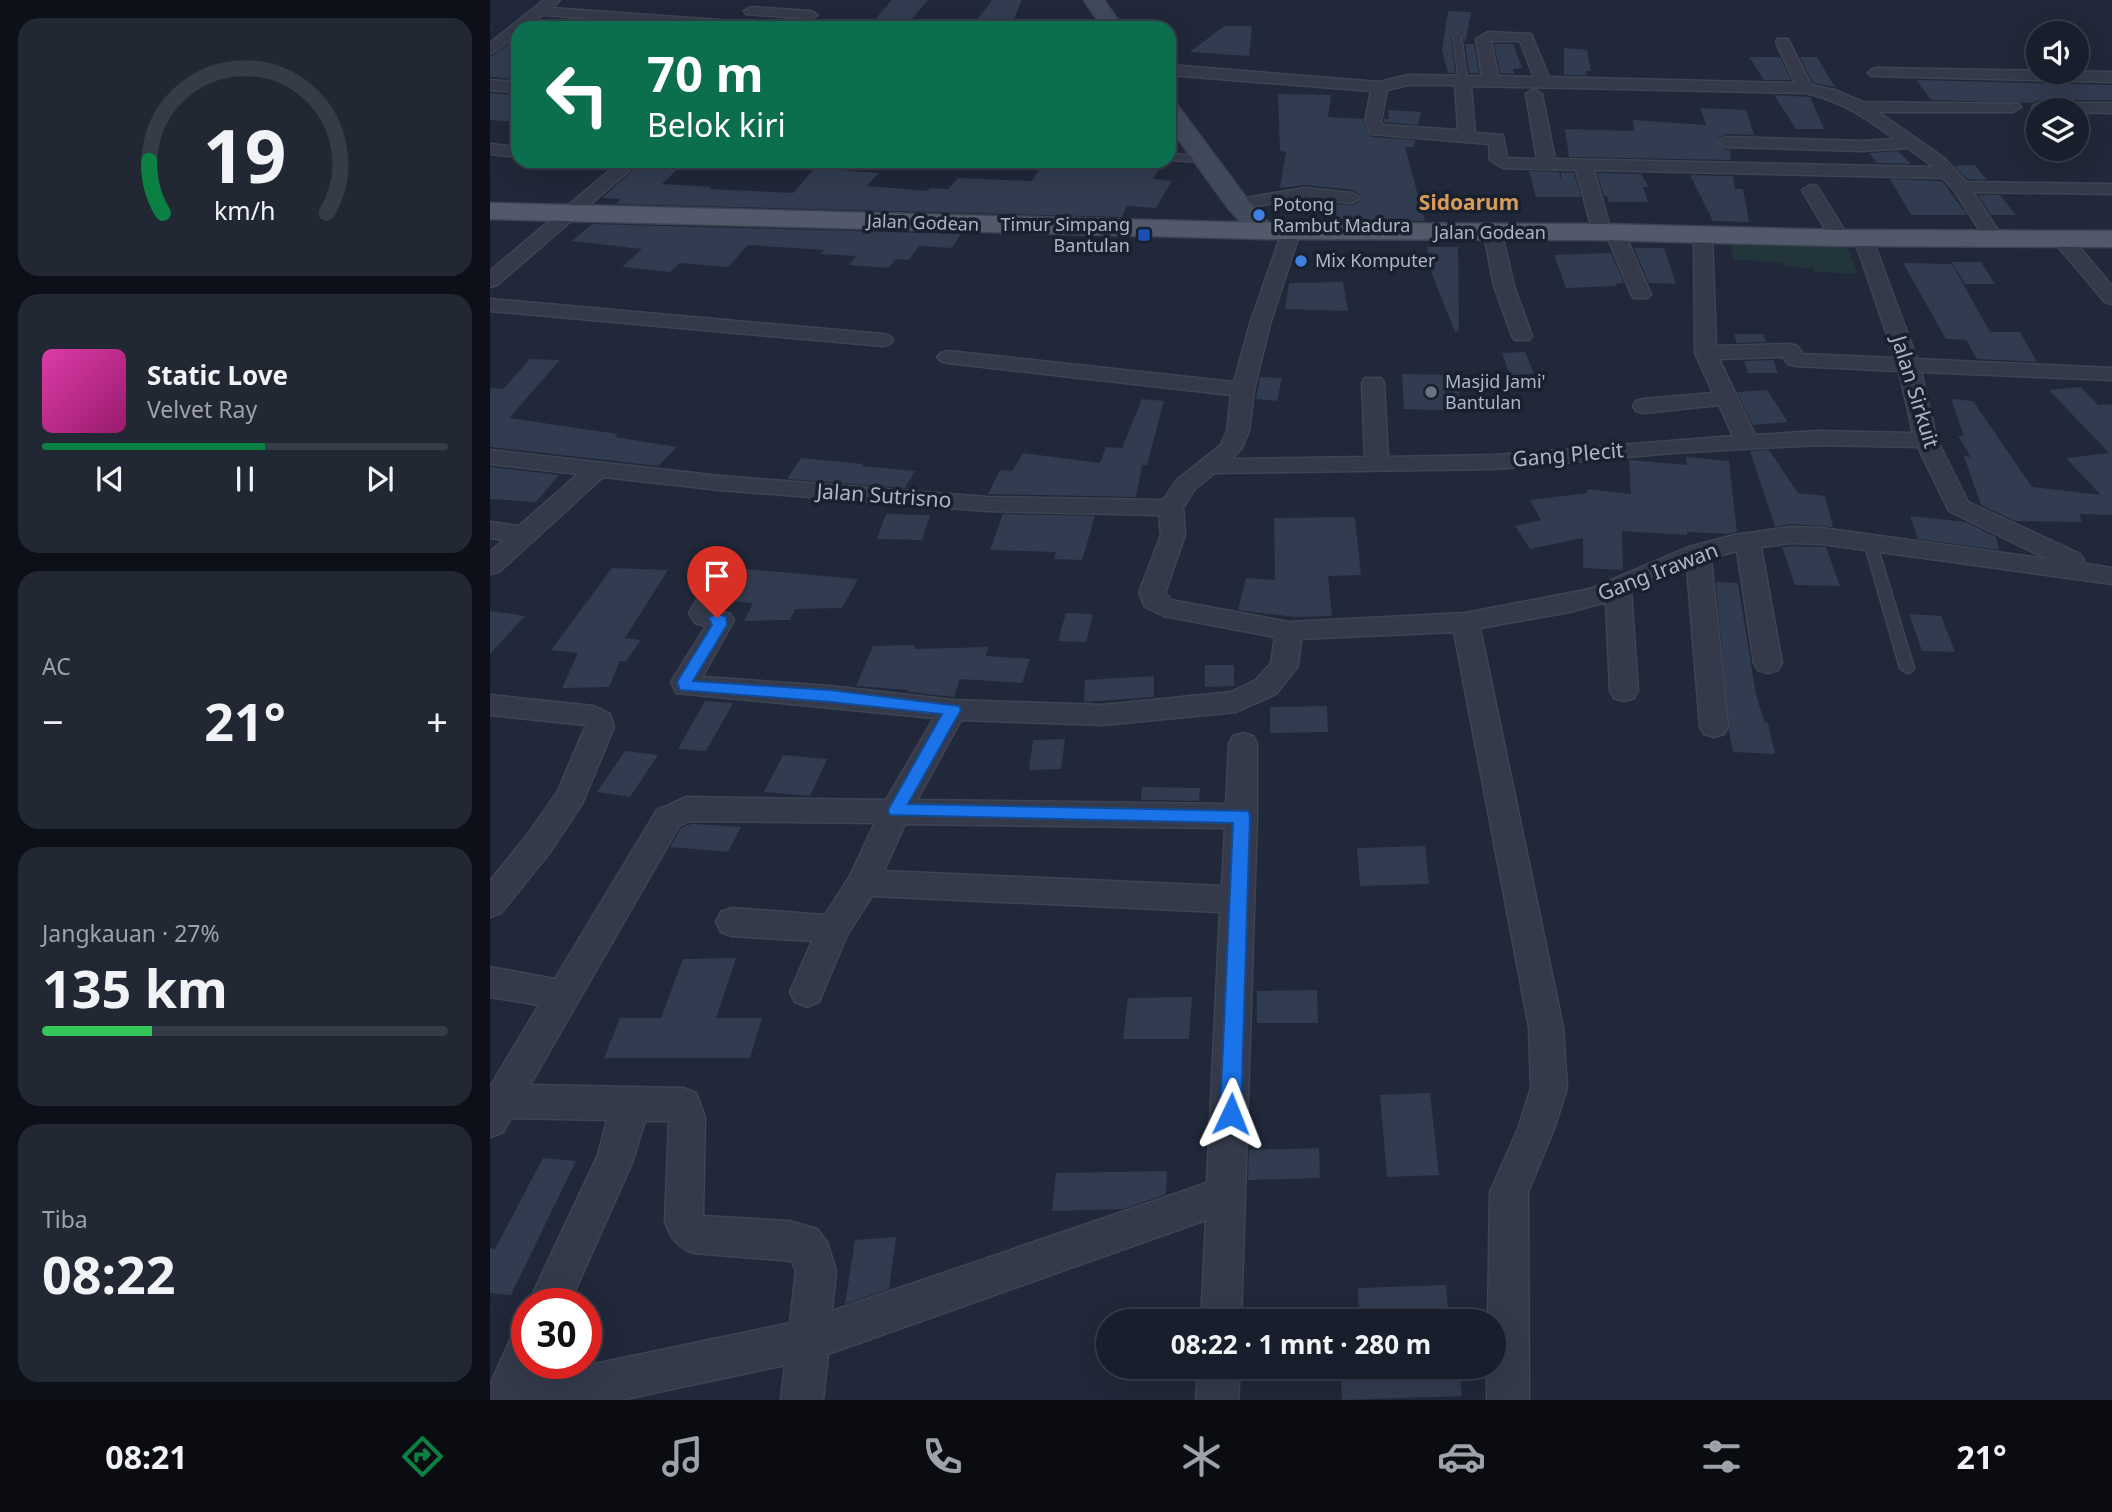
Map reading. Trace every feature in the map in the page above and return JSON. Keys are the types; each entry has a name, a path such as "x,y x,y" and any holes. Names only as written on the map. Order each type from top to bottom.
{"main road":[{"path":"1094,0 1108,21"},
{"path":"1176,120 1238,204 1263,231"},
{"name":"Jalan Godean","path":"490,211 1291,232 1609,232 1851,238 2112,239"}],"street":[{"path":"526,21 553,0"},
{"path":"664,5 731,10 815,11 804,21"},
{"path":"539,11 678,21"},
{"path":"490,50 508,33"},
{"path":"1492,81 1483,39 1488,36 1526,37 1538,88 1547,164"},
{"path":"1783,42 1805,88"},
{"path":"1176,71 1380,87 1408,80 1492,81 1538,88 1805,88 1841,97 1861,107 1913,144 1961,187 1994,238"},
{"path":"1876,73 2112,77"},
{"path":"1463,81 1468,135"},
{"path":"490,85 511,95"},
{"path":"1380,87 1373,121 1377,130 1497,139 1499,160 1503,163 1947,173"},
{"path":"1861,107 2013,107"},
{"path":"2089,108 2112,108"},
{"path":"1724,142 1862,146 1913,144"},
{"path":"490,149 511,151"},
{"path":"1582,166 1609,232 1642,294"},
{"path":"490,281 623,168"},
{"path":"1961,187 2112,189"},
{"name":"Jalan Sirkuit","path":"1811,190 1851,238 1909,367 1926,440 1958,506 1970,514 2111,578"},
{"path":"1238,204 1305,193 1352,198"},
{"path":"1171,508 1185,485 1231,448 1238,430 1243,390 1260,324 1291,232"},
{"path":"1493,234 1504,286 1522,336"},
{"path":"1703,235 1706,354 1747,442"},
{"path":"2062,239 2112,298"},
{"path":"490,305 883,340"},
{"path":"1706,354 1790,350 1795,360 2112,374"},
{"path":"948,356 1243,390"},
{"path":"1373,383 1377,464"},
{"path":"1644,406 1725,398"},
{"name":"Gang Plecit","path":"1210,466 1495,462 1818,438 1926,440"},
{"name":"Jalan Sutrisno","path":"490,457 720,483 987,504 1171,508"},
{"path":"490,566 598,469"},
{"name":"Gang Irawan","path":"1171,508 1172,535 1152,593 1154,601 1164,607 1289,631 1465,622 1570,603 1618,587 1698,553 1748,541 1791,535 1870,542 2111,578"},
{"path":"490,530 526,535"},
{"path":"1748,541 1768,663"},
{"path":"1698,553 1714,727"},
{"path":"728,569 702,613 704,617 721,620 720,625 685,682 686,687 830,696 953,710 1103,715 1236,702 1266,687 1284,666 1289,631"},
{"path":"1618,587 1624,691"},
{"path":"1465,622 1546,1027 1549,1088 1536,1129 1508,1192 1508,1400"},
{"path":"490,705 594,716 600,720 600,727 571,796 539,844 490,904"},
{"path":"807,992 833,929 863,883 896,810 953,710"},
{"path":"1223,1309 1244,744"},
{"path":"495,1110 668,818 676,812 686,809 896,810 1242,816"},
{"path":"863,883 1238,900"},
{"path":"733,922 833,929"},
{"path":"490,982 564,995"},
{"path":"495,1110 635,1103 683,1105 687,1117 684,1222 692,1234 720,1238 781,1238 803,1243 813,1256 816,1271 802,1400"},
{"path":"555,1288 620,1148 622,1128 635,1103"},
{"path":"522,1400 808,1340 1228,1194"},
{"path":"505,1400 514,1379"},
{"path":"1217,1400 1218,1379"}],"lane":[{"path":"1457,35 1463,81"},
{"path":"1176,157 1204,159"},
{"path":"1870,542 1907,668"}],"green space":[{"path":"1730,242 1848,248 1858,274 1815,272 1813,268 1784,267 1782,262 1734,260"}],"building":[{"path":"892,0 928,0 910,21 874,21"},
{"path":"992,0 1022,0 1013,21 976,21"},
{"path":"1448,11 1471,12 1465,43 1462,33 1456,31 1451,34 1455,73 1448,73 1442,50"},
{"path":"1224,26 1252,26 1249,56 1190,52"},
{"path":"511,44 511,78 490,77 490,57"},
{"path":"1465,44 1474,44 1479,73 1469,73"},
{"path":"1494,44 1513,44 1522,68 1513,69 1514,74 1500,73"},
{"path":"1564,48 1587,50 1591,71 1586,71 1586,75 1564,75"},
{"path":"1749,57 1780,57 1791,80 1764,80"},
{"path":"1800,57 1817,57 1835,87 1813,83"},
{"path":"1916,80 2112,85 2112,100 2026,98 2026,103 1931,100"},
{"path":"490,93 511,94 511,122 490,120"},
{"path":"1278,94 1331,95 1328,117 1363,119 1371,137 1415,140 1414,147 1405,147 1425,221 1337,221 1335,204 1353,205 1362,200 1362,196 1352,190 1305,185 1280,188 1286,152 1280,151"},
{"path":"1774,95 1810,97 1824,129 1796,129"},
{"path":"1700,108 1746,110 1754,135 1725,134 1715,141 1724,149 1730,150 1731,160 1569,157 1565,129 1634,131 1633,120 1706,125"},
{"path":"1388,110 1421,112 1418,125 1384,122 1384,119 1389,119"},
{"path":"1898,151 1911,164 1877,163 1869,153"},
{"path":"1975,165 1987,180 1967,179 1954,166"},
{"path":"635,168 679,168 662,184 793,193 815,168 879,173 867,186 928,191 930,188 948,189 958,178 1032,181 1040,168 1159,168 1153,179 1172,181 1156,208 1127,206 1122,217 616,204 621,199 602,198"},
{"path":"1529,171 1559,172 1561,180 1561,172 1574,173 1581,197 1536,197"},
{"path":"1597,173 1641,174 1649,187 1643,187 1648,202 1609,202 1607,196 1604,196"},
{"path":"1690,175 1733,176 1735,189 1743,189 1749,222 1713,221"},
{"path":"1890,179 1942,181 1967,215 1911,215"},
{"path":"1978,195 2000,195 2016,215 1991,215"},
{"path":"592,224 961,234 952,248 919,246 909,260 896,259 889,268 849,265 856,256 821,254 824,250 748,245 728,267 680,263 670,272 622,267 642,249 572,241"},
{"path":"1427,247 1458,247 1459,331 1455,332 1430,269"},
{"path":"1634,248 1664,248 1676,284 1649,283"},
{"path":"1611,253 1624,283 1615,283 1617,286 1566,288 1554,255"},
{"path":"1952,262 1981,262 1995,284 1965,284"},
{"path":"1903,263 1952,264 1990,332 2020,332 2037,362 1977,359 1966,340 1946,339"},
{"path":"1343,282 1348,311 1285,309 1289,283"},
{"path":"1734,334 1763,334 1766,342 1737,343"},
{"path":"1525,352 1534,374 1510,376 1502,353"},
{"path":"530,359 560,360 509,418 618,434 615,437 677,447 658,466 490,447 490,388 503,389"},
{"path":"1773,360 1778,373 1748,373 1744,361"},
{"name":"Masjid Jami' Bantulan","path":"1402,374 1459,375 1459,411 1404,409"},
{"path":"1260,377 1282,378 1277,401 1256,399"},
{"path":"2081,387 2098,405 2112,404 2112,515 2079,514 2082,522 2015,521 1981,505 1964,456 1971,457 1958,436 1964,436 1951,399 1973,401 2032,487 2101,495 2066,458 2109,453 2049,390"},
{"path":"1767,390 1788,422 1753,425 1737,392"},
{"path":"1142,399 1164,401 1147,465 1142,465 1136,497 988,494 1000,470 1012,471 1023,453 1100,463 1106,447 1122,448"},
{"path":"1769,450 1798,493 1825,496 1833,527 1791,524 1775,527 1750,451"},
{"path":"1686,457 1729,461 1737,532 1687,532 1687,535 1622,531 1623,570 1583,568 1583,538 1530,549 1515,526 1541,520 1530,500 1587,493 1587,489 1631,494 1629,460 1687,465"},
{"path":"801,458 915,471 905,488 787,479"},
{"path":"490,467 559,475 536,502 490,499"},
{"path":"886,514 930,515 922,540 877,539"},
{"path":"1003,514 1095,516 1082,560 1054,559 1056,552 990,550"},
{"path":"1910,516 1966,522 1996,537 1999,550 1918,539"},
{"path":"1355,517 1361,575 1328,576 1332,616 1295,617 1238,610 1246,578 1275,580 1274,518"},
{"path":"1782,547 1826,547 1840,586 1795,585"},
{"path":"612,568 668,570 625,638 641,640 626,661 620,661 609,687 562,688 578,653 551,650"},
{"path":"745,569 858,579 842,608 795,609 790,620 744,621 753,603 726,601"},
{"path":"1716,582 1738,583 1756,695 1765,723 1768,723 1775,754 1733,752"},
{"path":"490,611 525,616 490,654"},
{"path":"1066,613 1093,614 1086,642 1058,641"},
{"path":"1909,614 1941,616 1955,652 1922,651"},
{"path":"915,645 914,649 988,647 986,656 1030,659 1022,683 960,679 954,697 856,686 873,646"},
{"path":"1205,665 1234,665 1234,686 1205,687"},
{"path":"1154,676 1154,697 1084,702 1085,680"},
{"path":"705,701 733,703 706,751 678,749"},
{"path":"1327,706 1328,732 1270,733 1270,707"},
{"path":"1065,739 1061,769 1029,770 1033,740"},
{"path":"625,751 658,755 630,797 597,792"},
{"path":"783,755 827,759 810,796 764,792"},
{"path":"1142,787 1200,788 1199,801 1141,800"},
{"path":"691,824 741,827 728,852 670,847 681,828"},
{"path":"1425,846 1429,884 1360,886 1357,848"},
{"path":"736,958 716,1018 762,1018 750,1058 604,1058 620,1018 661,1018 683,959"},
{"path":"1317,990 1318,1023 1257,1023 1257,991"},
{"path":"1192,997 1189,1039 1123,1039 1128,998"},
{"path":"1430,1093 1439,1175 1387,1177 1380,1095"},
{"path":"1319,1148 1320,1178 1248,1180 1249,1150"},
{"path":"543,1158 576,1161 514,1288 511,1288 511,1295 490,1293 490,1248 495,1249"},
{"path":"1167,1171 1166,1194 1124,1209 1052,1211 1056,1173"},
{"path":"896,1237 889,1289 845,1304 855,1240"},
{"path":"1446,1285 1448,1309 1359,1309 1358,1288"},
{"path":"1341,1379 1460,1379 1462,1396 1342,1400"}],"place":[{"name":"Potong Rambut Madura","path":"1259,215"},
{"name":"Timur Simpang Bantulan","path":"1144,235"},
{"name":"Mix Komputer","path":"1301,261"},
{"name":"Masjid Jami' Bantulan","path":"1431,392"}],"district":[{"name":"Sidoarum","path":"1469,203"}],"route":[{"path":"717,618 721,620 720,625 685,682 686,687 830,696 953,710 896,810 1242,816 1231,1114"}]}
